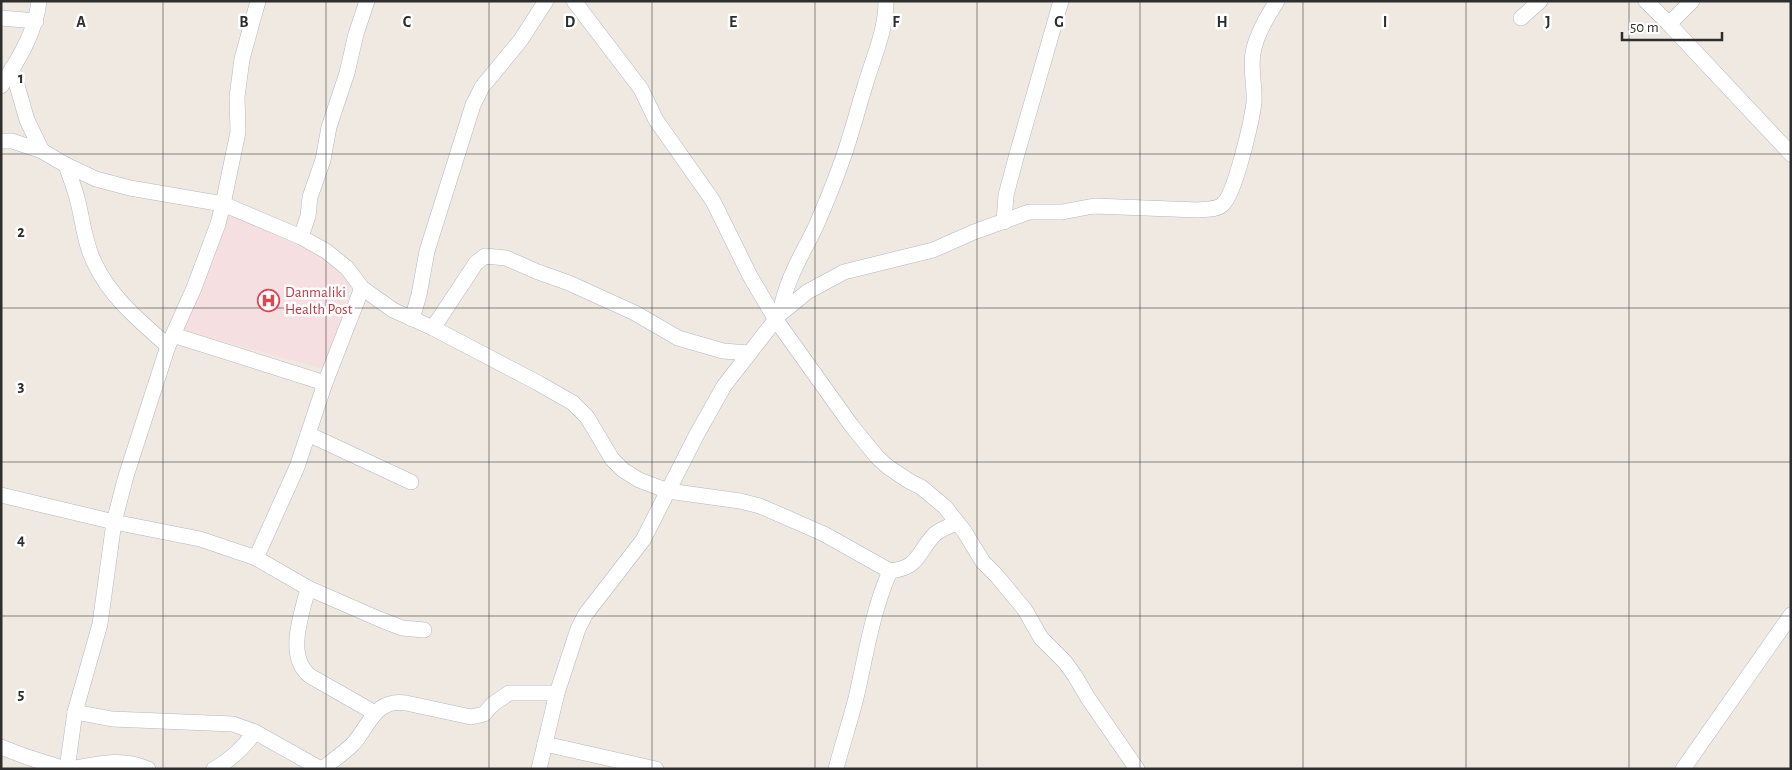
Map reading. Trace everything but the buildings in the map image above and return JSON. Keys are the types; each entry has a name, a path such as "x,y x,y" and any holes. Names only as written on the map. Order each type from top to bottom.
{"street":[{"path":"1,86 36,20 39,1"},
{"path":"67,769 75,712 100,624 114,522 126,476 171,341 218,224 223,204 238,132 237,97 242,59 258,1"},
{"path":"301,236 308,216 310,197 323,160 329,127 367,1"},
{"path":"412,319 419,295 428,245 473,104 482,87 520,41 546,1"},
{"path":"574,1 641,89 656,120 712,201 750,276 851,425 877,458 896,474 921,486 945,507 983,562 998,576 1025,610 1041,638 1075,676 1132,767"},
{"path":"778,317 784,295 799,257 815,228 851,135 864,86 884,26 886,1"},
{"path":"1004,222 1006,195 1061,1"},
{"path":"539,769 557,693 578,629 585,614 643,540 724,386 778,317 807,292 844,272 933,250 974,232 1029,212 1062,212 1094,206 1198,210 1213,209 1223,205 1229,196 1234,182 1251,119 1254,88 1252,54 1256,41 1277,1"},
{"path":"1521,18 1540,1"},
{"path":"1646,1 1791,154"},
{"path":"1669,24 1692,1"},
{"path":"1,18 36,20"},
{"path":"12,68 27,120 42,151"},
{"path":"1,141 12,141 42,151 96,179 130,188 223,204 301,236 326,251 347,268 362,288 393,310 433,328 573,403 586,417 612,459 623,470 638,480 668,490 760,506 824,534 890,571 908,568 933,536 957,523"},
{"path":"66,165 78,199 94,263 107,286 123,306 171,341 325,383"},
{"path":"989,227 1006,195"},
{"path":"433,328 476,264 485,256 506,258 569,283 635,313 678,338 723,351 748,353"},
{"path":"256,558 298,467 325,383 362,288"},
{"path":"308,434 411,482"},
{"path":"1,495 114,522 200,539 256,558 308,588 402,628 424,630"},
{"path":"836,769 856,698 880,595 890,571"},
{"path":"308,588 298,639 298,660 302,668 310,676 375,713"},
{"path":"1683,769 1791,615"},
{"path":"75,712 112,719 233,724 255,732 322,769 352,745 375,713 396,701 471,717 484,714 493,704 509,693 557,693"},
{"path":"214,769 238,753 255,732"},
{"path":"545,744 656,769"},
{"path":"1,747 67,769 116,761 139,765 148,769"}],"shaded area":[{"name":"Danmaliki Health Post","path":"226,212 355,272 324,369 182,330"}],"place":[{"name":"Danmaliki Health Post","path":"269,301"}]}
